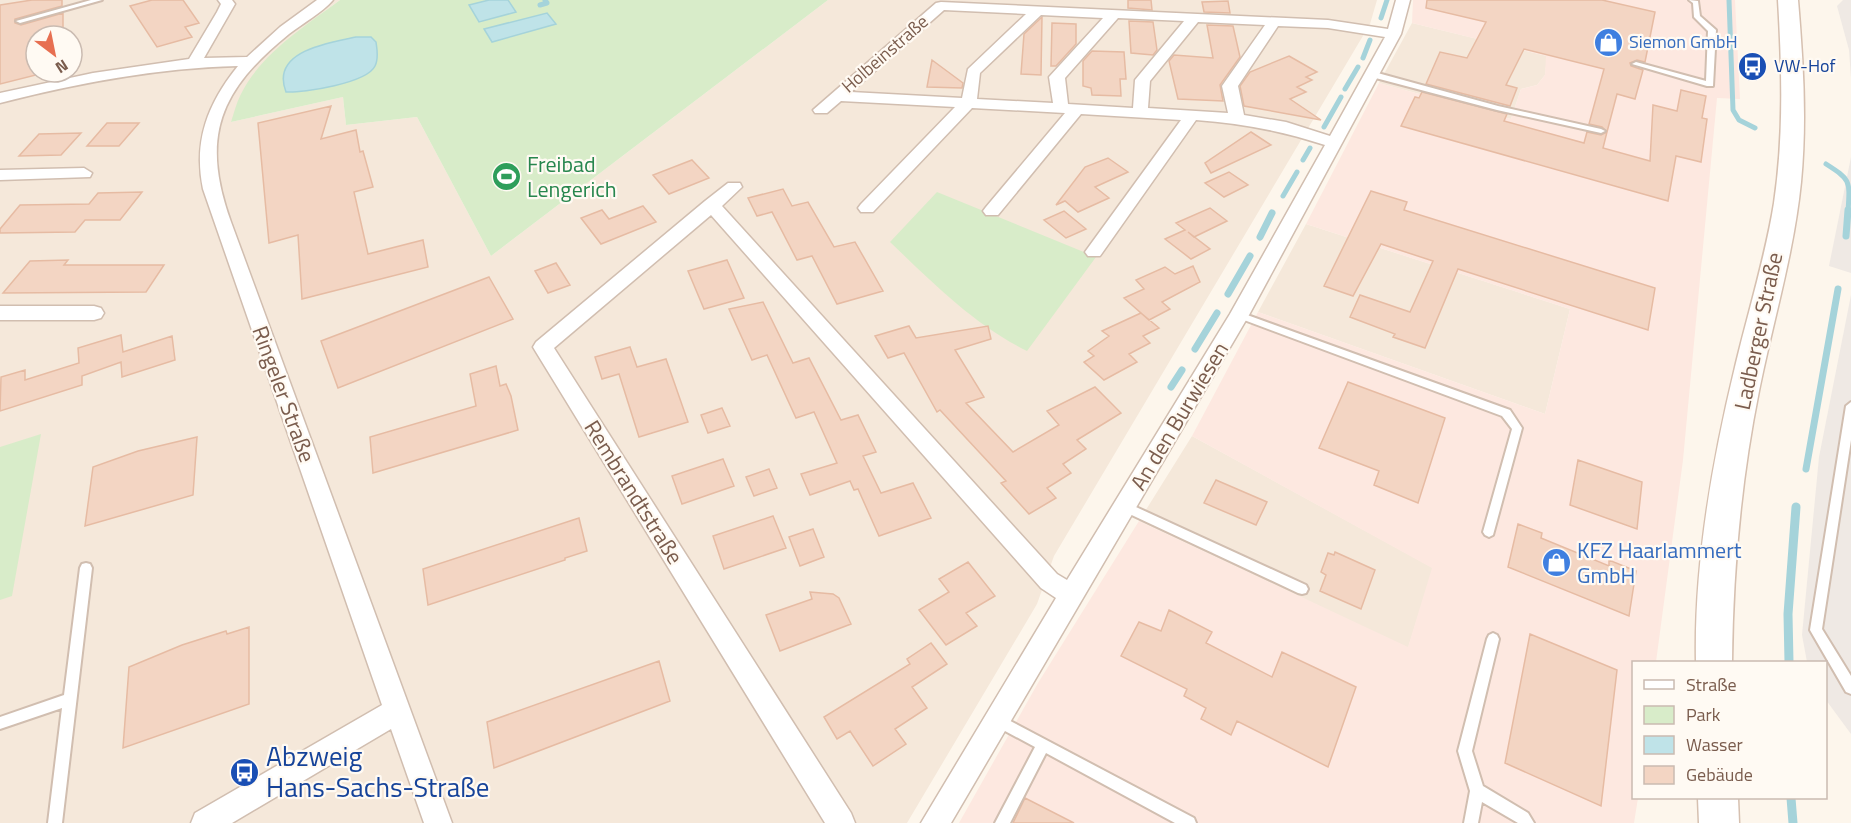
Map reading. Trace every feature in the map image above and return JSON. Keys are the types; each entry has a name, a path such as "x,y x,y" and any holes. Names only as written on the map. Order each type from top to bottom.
{"main road":[{"name":"Ladberger Straße","path":"1714,661 1722,517 1744,393 1787,195 1793,140 1788,0"},
{"path":"1718,799 1719,823"}],"street":[{"path":"195,62 218,26 228,4 225,0"},
{"name":"Ringeler Straße","path":"326,0 286,29 250,61 227,90 213,119 207,155 209,175 230,244 438,823"},
{"name":"An den Burwiesen","path":"935,823 1239,315 1394,34 1402,0"},
{"name":"Holbeinstraße","path":"821,111 941,6 1274,21 1358,27 1394,34"},
{"path":"867,208 969,102 974,72 1037,11"},
{"path":"1061,107 1057,77 1114,14"},
{"path":"1140,111 1143,80 1194,18"},
{"path":"1238,118 1230,86 1274,21"},
{"path":"0,98 98,76 195,62 250,61"},
{"name":"Holbeinstraße","path":"837,96 1238,118 1286,127 1333,142"},
{"path":"992,210 1078,108"},
{"path":"1094,252 1192,115"},
{"path":"0,176 84,173"},
{"name":"Rembrandtstraße","path":"734,187 543,346 841,823"},
{"path":"711,205 1049,581 1071,595"},
{"path":"0,313 94,313"},
{"path":"205,823 396,711"}],"lane":[{"path":"20,21 99,0"},
{"path":"1636,64 1710,84 1712,30 1697,17 1696,2 1692,0"},
{"path":"1371,74 1497,108 1601,131"},
{"path":"1239,315 1506,413 1517,428 1489,532"},
{"path":"1850,412 1816,630 1851,687"},
{"path":"1125,507 1302,589"},
{"path":"56,823 86,568"},
{"path":"1471,823 1477,791 1465,751 1493,639"},
{"path":"0,723 71,699"},
{"path":"996,720 1189,823"},
{"path":"1002,823 1043,745"},
{"path":"1477,791 1523,818 1527,823"}],"shaded area":[{"path":"0,0 340,0 302,28 263,63 231,122 343,97 346,125 417,117 491,256 828,0 1377,0 1370,24 1054,556 1037,604 907,823 0,823"},
{"path":"1413,0 1735,0 1740,99 1717,98 1683,460 1656,661 1632,661 1632,799 1638,799 1634,823 959,823 1038,683 1139,521 1408,647 1432,568 1192,436 1258,312 1545,414 1570,309 1306,224 1379,83 1511,119 1521,89 1537,85 1545,75 1546,56 1412,23"},
{"path":"1843,0 1851,0 1851,78 1849,50 1837,6"},
{"path":"1412,23 1547,56 1545,75 1537,85 1521,89 1511,119 1379,83"},
{"path":"1851,157 1851,273 1829,266"},
{"path":"1306,224 1570,309 1545,414 1258,312"},
{"path":"1851,295 1851,734 1827,701 1827,661 1807,661 1802,635 1819,457"},
{"path":"1192,436 1433,568 1408,648 1139,521"}],"green space":[{"name":"Freibad Lengerich","path":"340,0 828,0 491,256 417,117 346,125 343,97 231,122 240,96 259,67 284,42"},
{"path":"937,192 1096,257 1027,351 971,315 890,242"},
{"path":"41,434 12,596 0,600 0,447"}],"water":[{"path":"489,0 508,0 516,12 479,22 469,5"},
{"path":"547,13 556,24 492,42 484,29"},
{"path":"356,37 371,37 376,42 377,60 370,72 334,86 286,92 283,78 286,67 294,58 317,46"}],"building":[{"path":"32,0 62,0 62,6 15,19 15,23 24,24 24,78 0,84 0,5"},
{"path":"152,0 183,0 199,23 185,27 192,37 157,47 130,6"},
{"path":"1128,0 1151,0 1152,10 1128,8"},
{"path":"1427,0 1602,0 1655,12 1645,62 1637,60 1630,63 1631,66 1643,70 1635,99 1617,94 1607,132 1602,127 1589,124 1604,69 1524,49 1506,85 1517,88 1510,106 1426,84 1440,52 1467,58 1486,22 1426,8"},
{"path":"1228,1 1230,13 1204,12 1202,2"},
{"path":"63,13 63,24 24,24"},
{"path":"1042,17 1041,75 1021,74 1024,34"},
{"path":"1129,21 1153,22 1157,50 1153,55 1131,53"},
{"path":"1052,23 1076,24 1076,44 1056,66 1051,66"},
{"path":"1207,25 1233,26 1240,57 1220,85 1223,101 1178,99 1169,61 1174,55 1213,58"},
{"path":"1092,51 1124,52 1126,79 1120,79 1121,96 1092,95 1091,88 1083,86 1083,61"},
{"path":"1289,56 1317,72 1306,77 1312,80 1297,87 1306,92 1290,99 1321,120 1244,106 1240,86 1250,72"},
{"path":"932,60 963,83 962,88 927,87"},
{"path":"1681,90 1706,96 1702,118 1707,119 1701,162 1676,156 1668,201 1401,126 1415,97 1419,98 1422,92 1507,114 1504,121 1584,143 1587,132 1601,135 1607,132 1603,148 1650,161 1653,105 1677,111"},
{"path":"331,106 321,139 356,130 360,152 363,151 373,187 354,192 368,254 423,240 428,267 302,299 298,235 269,243 258,123"},
{"path":"107,123 139,123 119,146 87,146"},
{"path":"1251,132 1271,145 1211,173 1205,163"},
{"path":"81,133 61,155 19,156 39,134"},
{"path":"1108,158 1128,172 1095,187 1109,198 1078,212 1065,201 1056,205 1085,167"},
{"path":"692,160 709,178 669,194 653,175"},
{"path":"1229,172 1248,185 1224,197 1205,183"},
{"path":"783,189 792,206 808,202 834,247 855,242 883,291 837,304 812,256 797,260 772,212 757,216 748,198"},
{"path":"1371,191 1407,202 1404,210 1655,288 1648,330 1458,269 1425,348 1393,337 1395,334 1350,317 1360,295 1410,312 1433,261 1381,244 1353,296 1324,286"},
{"path":"142,192 120,220 85,220 75,232 0,233 0,229 20,205 89,204 98,193"},
{"path":"643,206 656,222 601,244 581,218 602,210 609,219"},
{"path":"1210,208 1227,221 1194,237 1210,249 1191,259 1165,239 1185,230 1176,223"},
{"path":"1064,211 1086,229 1066,238 1044,220"},
{"path":"68,260 64,265 164,265 146,292 3,293 30,261"},
{"path":"727,260 744,298 704,309 688,271"},
{"path":"556,263 570,285 548,293 535,271"},
{"path":"1193,266 1200,282 1162,302 1170,309 1149,320 1124,298 1144,289 1136,280 1165,267 1175,274"},
{"path":"489,277 513,319 338,388 321,341"},
{"path":"763,302 793,363 809,358 841,420 858,415 876,452 863,456 881,493 913,483 931,518 879,536 858,489 854,490 850,481 810,495 801,474 837,463 814,412 796,418 767,355 752,360 729,309"},
{"path":"1141,313 1159,328 1143,336 1150,343 1129,354 1137,362 1104,380 1084,362 1094,356 1088,351 1109,336 1102,331"},
{"path":"909,326 916,338 988,326 991,339 955,350 984,397 966,403 1013,452 1059,425 1047,411 1095,387 1121,413 1077,440 1086,449 1063,464 1071,473 1047,488 1056,498 1029,514 1001,483 1006,481 940,410 937,412 904,353 888,358 875,336"},
{"path":"121,335 123,352 172,336 175,360 122,377 121,362 82,376 82,385 0,411 1,377 25,370 25,380 79,363 78,348"},
{"path":"630,347 637,367 666,359 688,422 639,437 619,374 602,379 595,357"},
{"path":"496,366 500,386 506,384 511,396 518,430 373,473 370,437 476,406 470,374"},
{"path":"1348,382 1445,418 1418,503 1374,485 1379,471 1319,448"},
{"path":"722,408 730,426 708,433 701,415"},
{"path":"197,437 193,495 85,526 93,467 138,451"},
{"path":"723,459 734,486 682,504 672,476"},
{"path":"1578,460 1642,482 1637,529 1570,505"},
{"path":"769,469 777,488 754,496 746,477"},
{"path":"1216,480 1267,502 1256,525 1204,503"},
{"path":"773,516 786,548 724,569 713,536"},
{"path":"579,518 587,551 428,605 423,569"},
{"name":"KFZ Haarlammert GmbH","path":"1518,524 1542,533 1541,538 1609,566 1609,560 1636,571 1629,616 1508,567"},
{"path":"813,529 824,557 800,566 789,537"},
{"path":"1335,552 1375,570 1361,609 1320,591 1326,575 1321,572 1328,553 1334,555"},
{"path":"968,562 995,596 966,613 977,626 946,645 919,610 949,592 939,579"},
{"path":"810,592 833,594 839,598 851,624 780,651 766,615 812,599"},
{"path":"1169,610 1212,632 1206,643 1272,677 1282,652 1356,687 1328,767 1237,721 1231,735 1201,719 1206,708 1184,696 1187,689 1121,656 1139,622 1161,631"},
{"path":"249,627 249,704 123,748 129,667 182,645 226,631 227,634"},
{"path":"1530,634 1617,670 1601,806 1505,763"},
{"path":"931,643 947,664 912,687 927,708 895,729 906,744 873,766 850,731 837,739 824,717 910,664 907,659"},
{"path":"659,661 670,701 494,768 487,722"},
{"path":"1025,798 1074,823 1013,823"}],"waterway":[{"path":"540,5 547,3 545,0"},
{"path":"1381,18 1387,0"},
{"path":"1729,0 1733,110 1739,120 1755,128"},
{"path":"1363,58 1370,40"},
{"path":"1345,89 1358,67"},
{"path":"1324,127 1341,97"},
{"path":"1303,160 1310,148"},
{"path":"1826,164 1847,182 1849,187 1848,212"},
{"path":"1283,196 1297,172"},
{"path":"1846,236 1848,210"},
{"path":"1260,237 1272,213"},
{"path":"1228,294 1250,256"},
{"path":"1806,469 1838,289"},
{"path":"1195,349 1217,313"},
{"path":"1171,387 1182,370"},
{"path":"1789,661 1788,614 1796,507"},
{"path":"1791,799 1793,823"}],"place":[{"name":"Siemon GmbH","path":"1608,42"},
{"name":"VW-Hof","path":"1753,66"},
{"name":"Freibad Lengerich","path":"506,177"},
{"name":"KFZ Haarlammert GmbH","path":"1556,563"},
{"name":"Abzweig Hans-Sachs-Straße","path":"245,773"}]}
